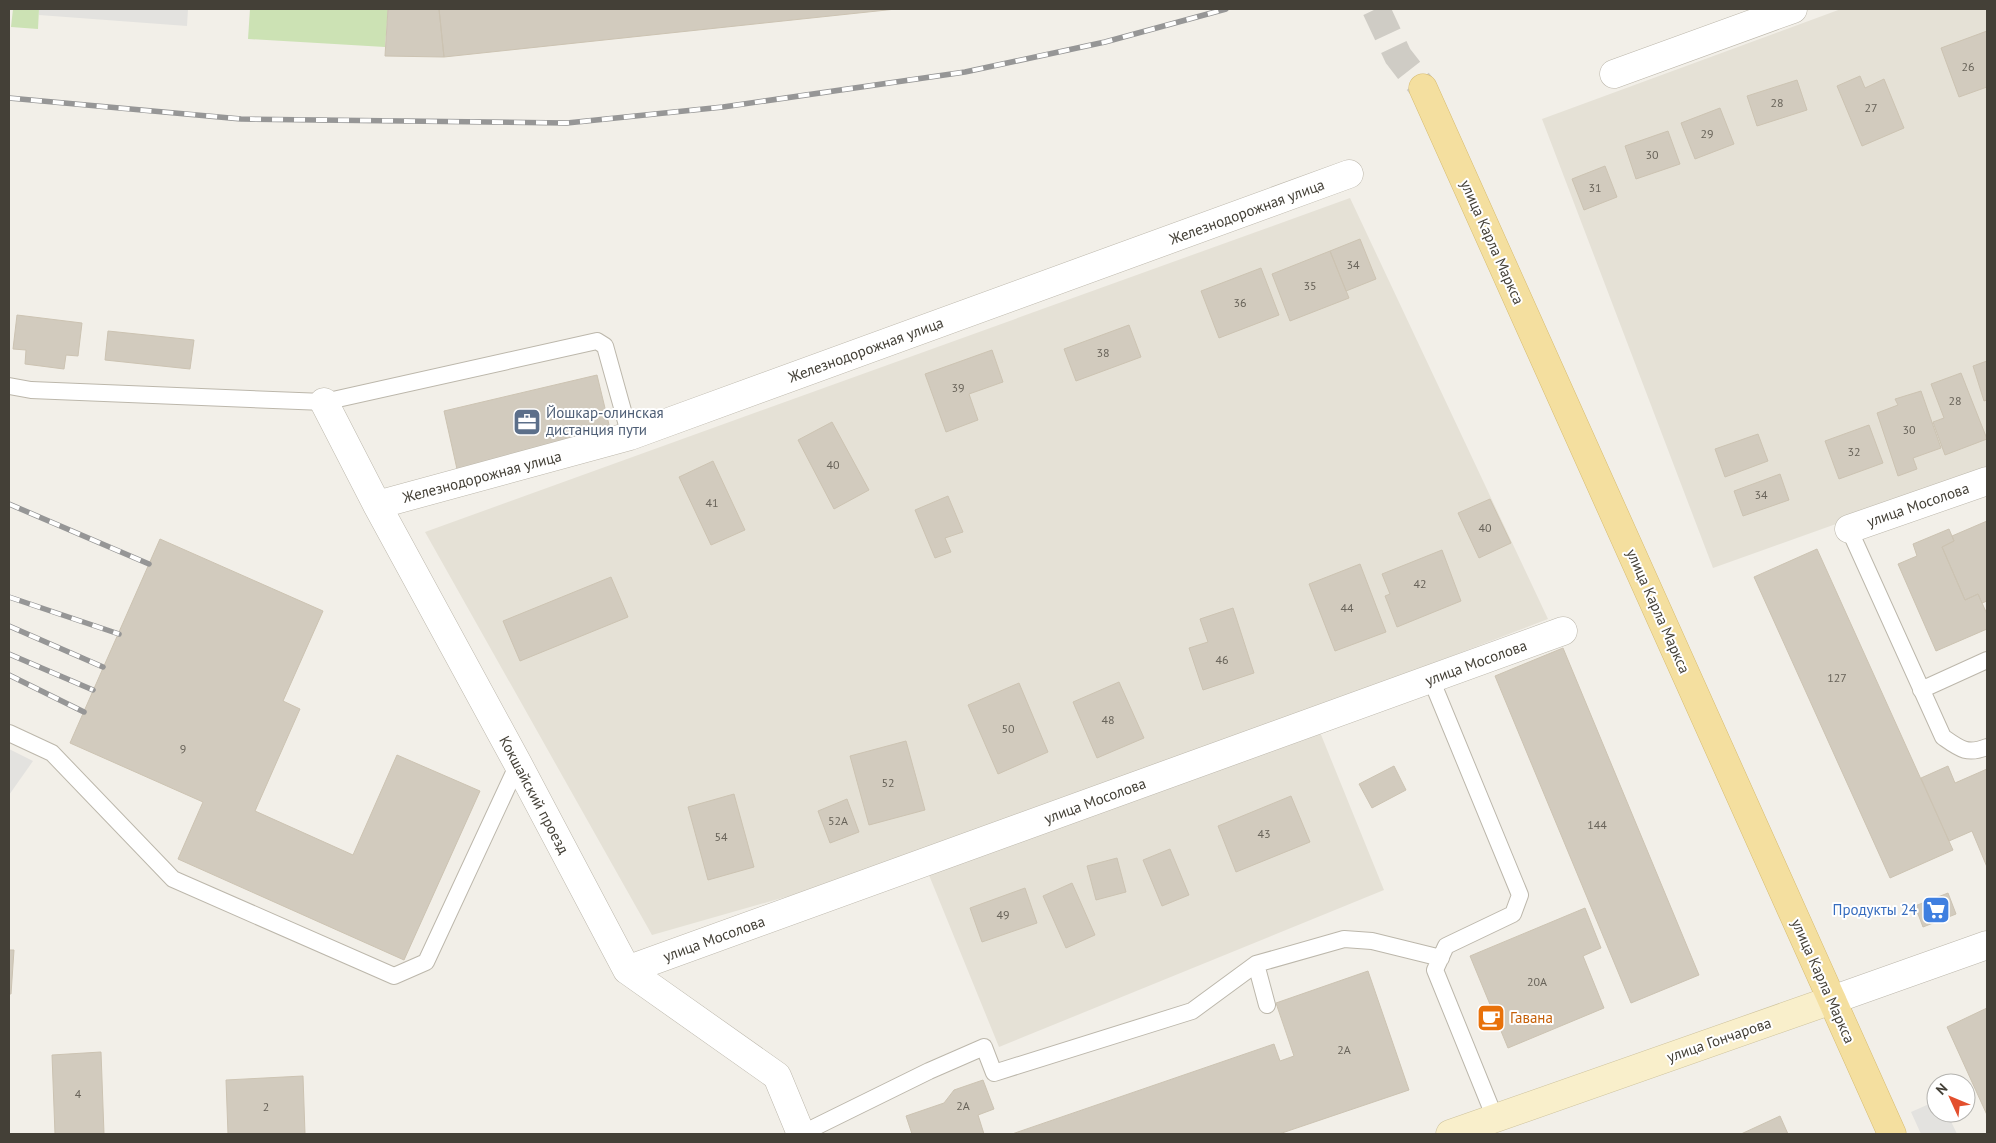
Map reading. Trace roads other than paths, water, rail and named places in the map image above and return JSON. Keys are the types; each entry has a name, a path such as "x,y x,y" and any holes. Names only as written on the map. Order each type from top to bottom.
{"main road":[{"name":"улица Карла Маркса","path":"1423,88 1892,1134"}],"street":[{"path":"1614,74 1793,9"},
{"name":"Железнодорожная улица","path":"377,505 630,436 1350,174"},
{"name":"Кокшайский проезд","path":"324,402 377,505 518,764 627,970 777,1076 801,1134"},
{"name":"улица Мосолова","path":"1849,529 1987,481"},
{"name":"улица Мосолова","path":"627,970 1563,631"},
{"name":"улица Гончарова","path":"1450,1134 1987,945"}],"lane":[{"path":"9,386 31,390 324,402 597,341 605,346 630,436"},
{"path":"1849,529 1943,737 1959,748 1974,752 1987,747"},
{"path":"1921,690 1987,660"},
{"path":"1431,679 1520,895 1513,914 1446,946 1435,970 1494,1118"},
{"path":"9,732 52,754 173,879 394,976 426,962 518,764"},
{"path":"801,1134 929,1071 984,1047 994,1073 1192,1011 1256,964 1344,938 1372,941 1440,958"},
{"path":"1256,964 1267,1005"}],"tunnel":[{"path":"1376,9 1398,56 1423,88"}],"railway":[{"path":"9,98 241,119 567,123 723,107 965,72 1105,42 1226,9"},
{"path":"9,504 149,564"},
{"path":"9,597 119,634"},
{"path":"9,626 103,667"},
{"path":"9,654 93,690"},
{"path":"9,675 84,712"}],"place":[{"name":"Йошкар-олинская дистанция пути","path":"527,422"},
{"name":"Продукты 24","path":"1936,910"},
{"name":"Гавана","path":"1491,1018"}]}
